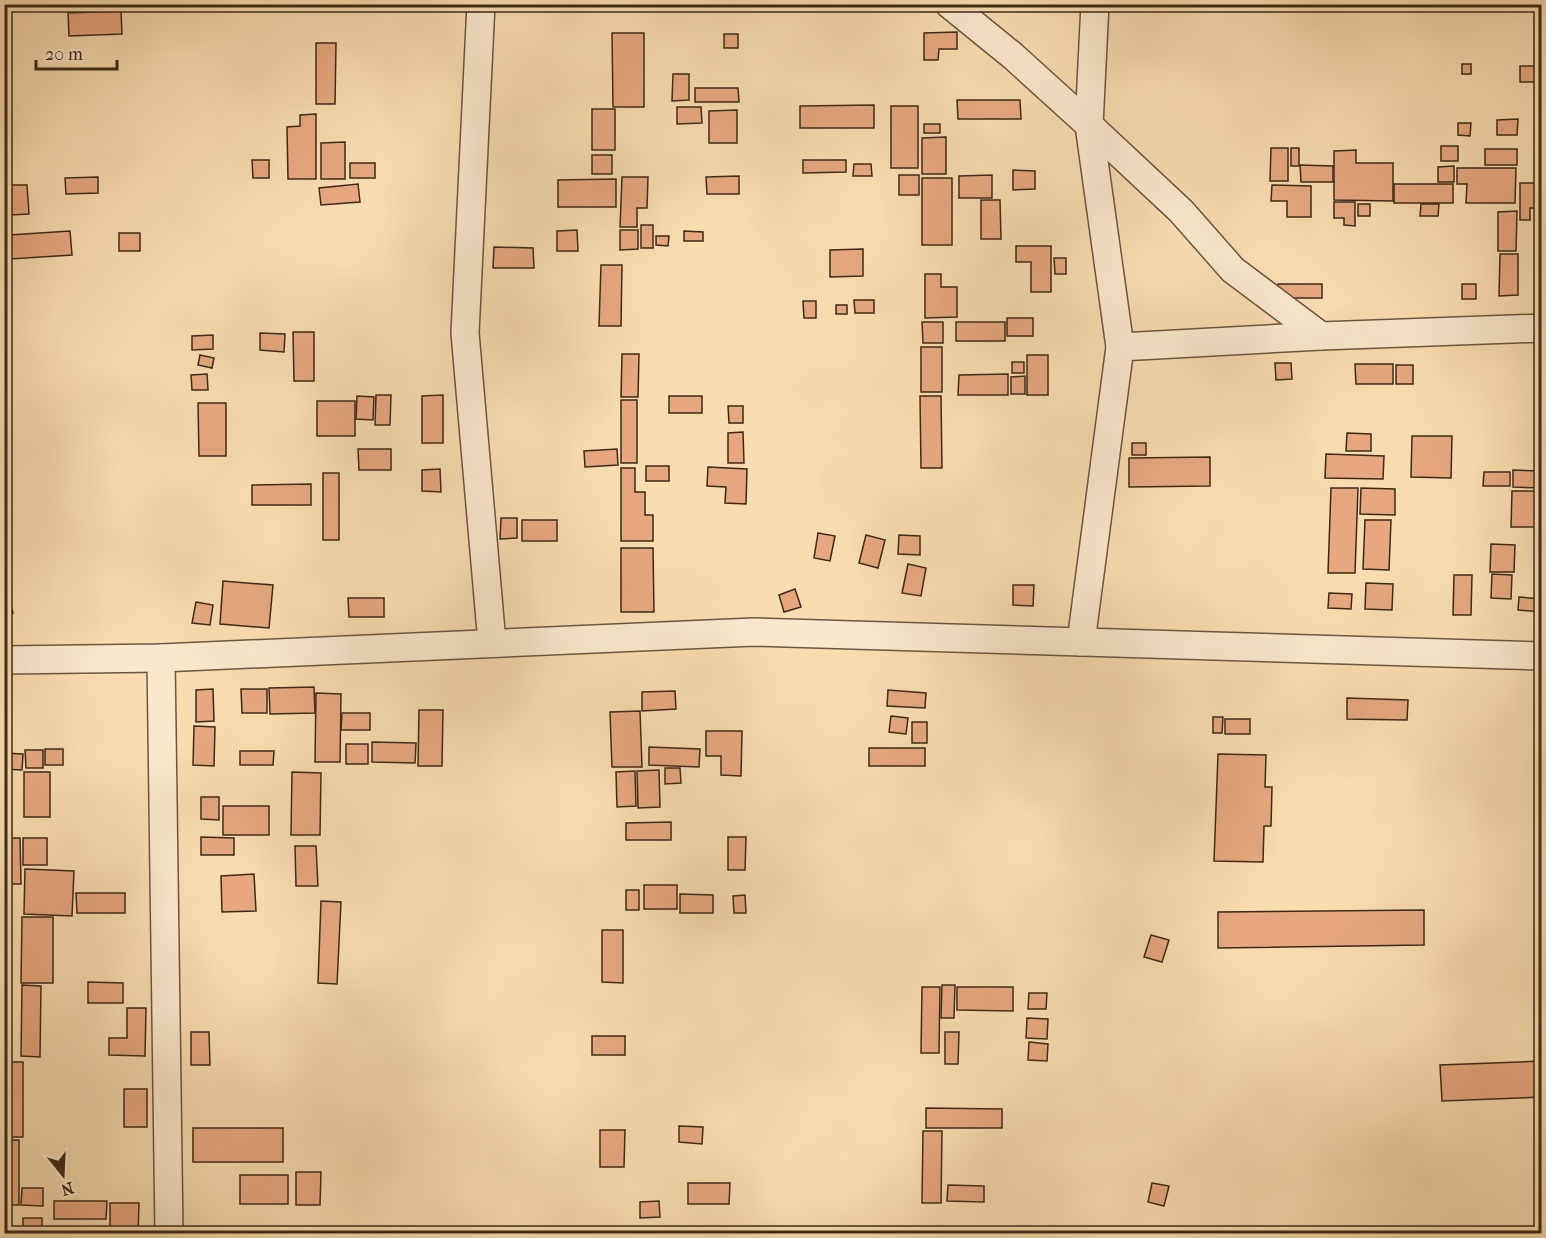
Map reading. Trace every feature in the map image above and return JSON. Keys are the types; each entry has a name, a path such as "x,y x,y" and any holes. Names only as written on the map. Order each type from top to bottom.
{"street":[{"path":"481,4 465,333 492,643"},
{"path":"949,4 1013,56 1089,124 1181,211 1233,270 1321,336"},
{"path":"1081,642 1120,347 1089,124 1095,4"},
{"path":"1120,347 1321,336 1542,328"},
{"path":"4,660 160,658 754,632 1542,656"},
{"path":"160,658 169,1233"}],"building":[{"path":"121,11 122,34 69,36 68,13"},
{"path":"957,32 957,49 939,49 938,60 924,60 924,33"},
{"path":"612,33 644,33 644,107 613,107"},
{"path":"724,34 738,34 738,48 724,48"},
{"path":"316,43 336,43 335,104 316,104"},
{"path":"1462,64 1471,64 1471,74 1462,74"},
{"path":"1520,66 1542,66 1542,82 1520,82"},
{"path":"673,74 689,74 689,100 672,101"},
{"path":"695,88 738,88 739,102 695,102"},
{"path":"957,100 1020,100 1021,119 958,119"},
{"path":"874,105 874,128 800,128 800,106"},
{"path":"891,106 918,106 918,168 891,168"},
{"path":"677,107 701,107 702,123 677,124"},
{"path":"592,109 615,109 615,150 592,150"},
{"path":"737,110 737,143 709,143 709,111"},
{"path":"316,114 316,179 288,179 287,127 300,126 300,115"},
{"path":"1518,119 1517,135 1497,135 1497,120"},
{"path":"1458,123 1471,123 1470,136 1458,135"},
{"path":"924,124 940,124 940,133 924,133"},
{"path":"946,137 946,174 922,174 922,138"},
{"path":"345,142 345,179 321,179 321,143"},
{"path":"1441,146 1458,146 1458,161 1441,161"},
{"path":"1271,148 1288,148 1288,181 1270,181"},
{"path":"1291,148 1299,148 1299,166 1291,166"},
{"path":"1485,149 1517,149 1517,165 1485,165"},
{"path":"1356,150 1356,163 1393,163 1393,201 1334,200 1334,151"},
{"path":"592,155 612,155 612,174 592,174"},
{"path":"252,160 269,160 269,178 253,178"},
{"path":"803,160 846,160 846,172 803,173"},
{"path":"350,163 375,163 375,178 350,178"},
{"path":"854,164 871,164 872,176 853,176"},
{"path":"1300,165 1333,166 1333,182 1301,182"},
{"path":"1454,166 1454,182 1438,182 1438,167"},
{"path":"1457,168 1516,168 1515,203 1466,203 1467,184 1457,184"},
{"path":"1013,170 1035,171 1035,189 1013,190"},
{"path":"899,175 919,175 919,195 899,195"},
{"path":"992,175 992,198 959,198 959,176"},
{"path":"739,176 739,194 707,194 706,177"},
{"path":"98,177 98,193 66,194 65,178"},
{"path":"622,177 648,177 647,208 637,208 637,227 620,227"},
{"path":"922,178 952,178 952,245 922,245"},
{"path":"616,179 616,207 558,207 558,180"},
{"path":"1520,183 1542,183 1542,208 1530,208 1530,220 1520,220"},
{"path":"358,184 360,202 321,205 319,188"},
{"path":"1394,184 1453,184 1453,203 1394,203"},
{"path":"9,185 27,185 29,214 10,215"},
{"path":"1272,185 1311,186 1311,217 1287,217 1287,201 1271,201"},
{"path":"981,200 1000,200 1001,239 981,239"},
{"path":"1334,202 1355,202 1355,226 1344,225 1344,218 1334,218"},
{"path":"1358,204 1370,204 1370,216 1358,216"},
{"path":"1421,204 1439,204 1438,216 1420,216"},
{"path":"1517,211 1516,251 1498,251 1498,212"},
{"path":"641,225 653,225 653,248 641,248"},
{"path":"577,230 578,251 557,251 557,231"},
{"path":"620,230 638,230 638,249 620,250"},
{"path":"70,231 72,255 10,259 9,235"},
{"path":"684,231 703,232 703,241 684,241"},
{"path":"119,233 140,233 140,251 119,251"},
{"path":"656,236 669,236 668,246 656,245"},
{"path":"1016,246 1051,246 1051,292 1031,292 1031,262 1016,262"},
{"path":"494,247 533,248 534,268 493,268"},
{"path":"863,249 863,276 830,277 830,250"},
{"path":"1500,254 1518,254 1518,295 1499,296"},
{"path":"1054,258 1066,258 1066,274 1055,274"},
{"path":"601,265 622,265 621,326 599,326"},
{"path":"925,274 941,274 941,287 957,287 957,317 925,318"},
{"path":"1278,284 1322,284 1322,298 1278,298"},
{"path":"1462,284 1476,284 1476,299 1462,299"},
{"path":"854,300 874,300 874,313 855,313"},
{"path":"803,301 816,301 816,318 804,318"},
{"path":"836,305 847,305 847,314 836,314"},
{"path":"1007,318 1033,318 1033,336 1007,336"},
{"path":"922,322 943,322 943,343 923,343"},
{"path":"956,322 1005,322 1005,341 956,341"},
{"path":"293,332 314,332 314,381 294,381"},
{"path":"260,333 285,334 284,352 260,350"},
{"path":"213,335 213,349 192,350 192,336"},
{"path":"921,347 942,347 942,392 921,392"},
{"path":"622,354 639,354 638,397 621,397"},
{"path":"200,355 214,358 212,368 198,365"},
{"path":"1027,355 1048,355 1048,395 1027,395"},
{"path":"1012,362 1024,362 1024,373 1012,373"},
{"path":"1275,363 1291,363 1292,379 1276,380"},
{"path":"1355,364 1393,364 1393,384 1356,384"},
{"path":"1396,365 1413,365 1413,384 1396,384"},
{"path":"207,374 208,390 192,390 191,375"},
{"path":"1008,374 1008,395 958,395 959,375"},
{"path":"1025,376 1025,394 1011,394 1011,377"},
{"path":"376,395 391,395 390,425 375,425"},
{"path":"443,395 443,443 422,443 422,396"},
{"path":"357,396 374,397 373,420 356,419"},
{"path":"669,396 702,396 702,413 669,413"},
{"path":"920,396 941,396 942,468 921,468"},
{"path":"621,400 637,400 637,463 621,463"},
{"path":"317,401 355,401 355,436 317,436"},
{"path":"198,403 226,403 226,456 199,456"},
{"path":"728,406 743,406 743,423 729,423"},
{"path":"743,432 744,463 728,463 728,433"},
{"path":"1347,433 1371,434 1371,451 1346,451"},
{"path":"1412,436 1452,436 1451,478 1411,477"},
{"path":"1132,443 1146,443 1146,455 1132,455"},
{"path":"358,449 391,449 391,470 359,470"},
{"path":"617,449 618,465 585,467 584,451"},
{"path":"1326,454 1384,456 1383,479 1325,478"},
{"path":"1210,457 1210,486 1129,487 1129,458"},
{"path":"646,466 669,466 669,481 646,481"},
{"path":"708,467 747,469 746,504 725,503 726,487 707,486"},
{"path":"621,468 635,468 635,492 645,492 645,515 653,515 653,541 621,541"},
{"path":"440,469 441,492 422,491 422,470"},
{"path":"1513,470 1542,471 1542,488 1513,487"},
{"path":"1484,472 1510,472 1510,486 1483,486"},
{"path":"323,473 339,473 339,540 323,540"},
{"path":"311,484 311,505 252,505 252,485"},
{"path":"1331,488 1358,488 1355,573 1328,573"},
{"path":"1361,488 1395,489 1395,515 1360,514"},
{"path":"1512,491 1537,491 1537,527 1511,527"},
{"path":"501,518 517,518 517,538 500,539"},
{"path":"522,520 557,520 557,541 522,541"},
{"path":"1365,520 1391,520 1389,570 1363,569"},
{"path":"818,533 835,536 830,561 814,558"},
{"path":"866,535 885,540 878,568 859,563"},
{"path":"899,535 920,536 920,555 898,554"},
{"path":"1491,544 1515,545 1514,572 1490,572"},
{"path":"621,548 653,548 654,612 621,612"},
{"path":"908,564 926,568 921,596 902,593"},
{"path":"1492,574 1512,575 1511,599 1491,598"},
{"path":"1454,575 1472,575 1471,615 1453,615"},
{"path":"223,581 273,585 269,628 220,624"},
{"path":"1366,583 1393,584 1392,610 1365,609"},
{"path":"1013,585 1034,585 1033,606 1013,605"},
{"path":"795,589 801,607 784,612 779,595"},
{"path":"1329,593 1352,594 1351,609 1328,608"},
{"path":"1519,597 1542,599 1542,612 1518,610"},
{"path":"348,598 384,598 384,617 349,617"},
{"path":"9,599 13,613 4,616 4,600"},
{"path":"196,602 213,605 210,625 192,623"},
{"path":"314,687 315,713 270,714 269,688"},
{"path":"213,689 214,721 196,722 196,690"},
{"path":"241,689 267,689 267,713 242,713"},
{"path":"888,690 926,693 925,708 887,706"},
{"path":"675,691 676,709 642,711 642,692"},
{"path":"316,693 341,694 340,762 315,762"},
{"path":"1347,698 1408,700 1407,720 1347,719"},
{"path":"419,710 443,710 442,766 418,766"},
{"path":"640,711 642,767 612,767 610,712"},
{"path":"342,713 370,713 370,730 341,730"},
{"path":"891,716 908,718 906,734 889,732"},
{"path":"1213,717 1223,717 1222,733 1213,733"},
{"path":"1225,719 1250,719 1250,734 1225,734"},
{"path":"912,722 927,722 927,743 912,743"},
{"path":"194,726 215,727 214,766 193,765"},
{"path":"706,731 742,731 741,776 721,775 721,756 706,756"},
{"path":"372,742 416,743 415,763 372,762"},
{"path":"346,744 368,744 368,764 346,764"},
{"path":"649,747 700,749 699,767 649,765"},
{"path":"869,748 925,748 925,766 869,766"},
{"path":"45,749 63,749 63,765 45,765"},
{"path":"25,750 43,750 43,768 26,768"},
{"path":"240,751 274,751 273,765 240,765"},
{"path":"4,753 23,754 22,770 4,769"},
{"path":"1218,754 1266,755 1265,787 1272,787 1271,826 1264,826 1263,862 1214,861"},
{"path":"665,768 680,768 681,783 665,784"},
{"path":"659,770 660,807 638,808 637,771"},
{"path":"635,771 636,806 617,807 616,772"},
{"path":"24,772 50,772 50,817 24,817"},
{"path":"292,772 321,773 320,835 291,835"},
{"path":"201,797 219,797 219,820 201,819"},
{"path":"223,806 269,806 269,835 223,835"},
{"path":"671,822 671,840 626,840 626,823"},
{"path":"201,837 234,838 234,855 201,855"},
{"path":"728,837 746,837 745,870 728,870"},
{"path":"4,838 20,838 21,884 4,884"},
{"path":"23,838 47,838 47,865 23,865"},
{"path":"295,846 316,846 318,886 296,886"},
{"path":"25,869 74,871 72,916 24,914"},
{"path":"254,874 256,911 222,912 221,876"},
{"path":"644,885 677,885 677,909 644,909"},
{"path":"626,890 639,890 639,910 626,910"},
{"path":"76,893 125,893 125,913 77,913"},
{"path":"680,894 713,895 713,913 680,913"},
{"path":"745,895 746,913 734,913 733,896"},
{"path":"321,901 341,902 337,984 318,983"},
{"path":"1424,910 1424,945 1218,948 1218,912"},
{"path":"22,917 53,917 53,983 21,983"},
{"path":"602,930 623,930 623,983 602,982"},
{"path":"1151,935 1169,940 1162,962 1144,957"},
{"path":"88,982 123,983 123,1003 88,1003"},
{"path":"22,985 41,986 40,1057 21,1056"},
{"path":"942,985 955,985 954,1018 941,1018"},
{"path":"922,987 940,987 939,1053 921,1053"},
{"path":"957,987 1013,987 1013,1011 957,1010"},
{"path":"1029,993 1047,993 1046,1009 1028,1009"},
{"path":"127,1008 146,1008 145,1056 109,1055 109,1038 127,1038"},
{"path":"1027,1018 1048,1019 1047,1039 1026,1038"},
{"path":"191,1032 209,1032 210,1065 191,1065"},
{"path":"945,1032 959,1032 958,1064 945,1064"},
{"path":"592,1036 625,1036 625,1055 592,1055"},
{"path":"1029,1042 1048,1044 1047,1061 1028,1060"},
{"path":"1542,1061 1542,1097 1442,1101 1440,1065"},
{"path":"4,1062 23,1062 23,1137 4,1137"},
{"path":"124,1089 147,1089 147,1127 124,1127"},
{"path":"926,1108 1002,1109 1002,1128 926,1128"},
{"path":"679,1126 703,1127 702,1144 679,1142"},
{"path":"193,1128 283,1128 283,1162 193,1162"},
{"path":"600,1130 625,1130 624,1167 600,1167"},
{"path":"923,1131 942,1131 941,1203 922,1203"},
{"path":"4,1140 19,1140 19,1205 4,1205"},
{"path":"296,1172 321,1172 320,1205 296,1205"},
{"path":"240,1175 288,1175 288,1204 240,1204"},
{"path":"688,1183 730,1183 729,1204 688,1204"},
{"path":"1152,1183 1169,1186 1164,1206 1148,1202"},
{"path":"948,1185 984,1186 984,1202 947,1201"},
{"path":"22,1188 43,1188 43,1206 21,1205"},
{"path":"54,1201 107,1201 106,1219 54,1219"},
{"path":"659,1201 660,1217 640,1218 640,1202"},
{"path":"110,1203 139,1203 138,1234 110,1234"},
{"path":"23,1218 42,1218 42,1234 23,1234"}]}
